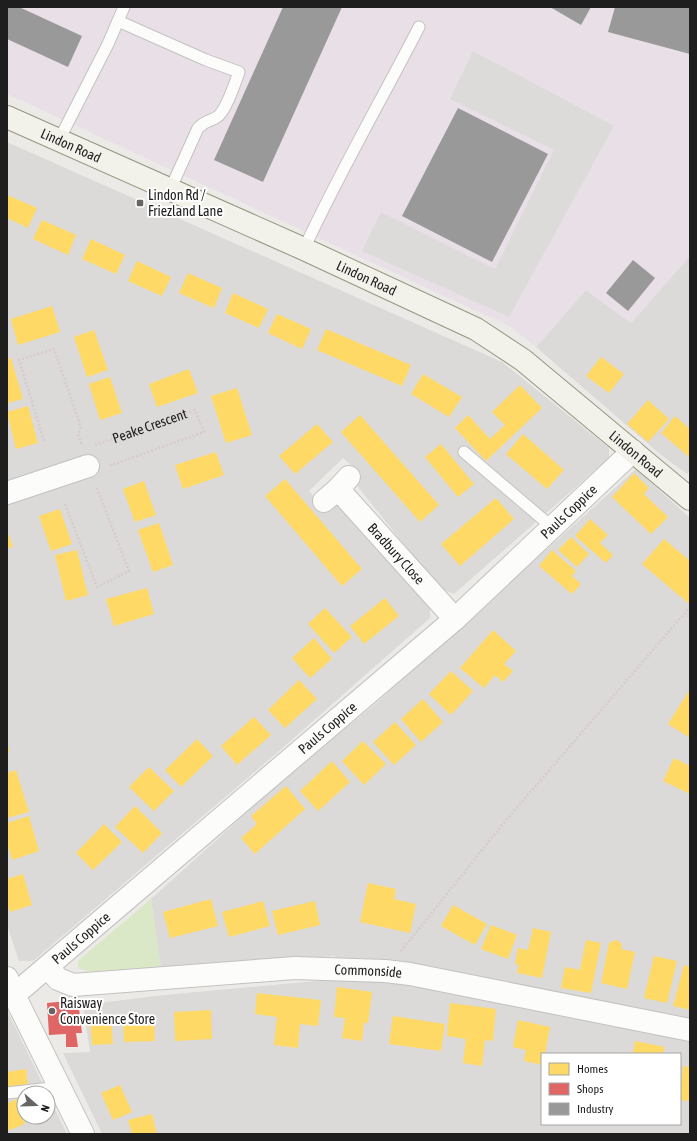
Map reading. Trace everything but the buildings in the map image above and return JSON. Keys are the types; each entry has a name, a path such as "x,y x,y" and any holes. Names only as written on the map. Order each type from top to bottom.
{"main road":[{"name":"Lindon Road","path":"7,117 304,249 476,329 523,360 690,499"}],"street":[{"name":"Pauls Coppice","path":"11,987 48,968 455,619 633,450"},
{"path":"7,493 95,460"},
{"name":"Bradbury Close","path":"337,489 455,619"},
{"name":"Commonside","path":"48,968 58,979 72,985 295,968 385,971 418,976 690,1030"},
{"path":"11,987 83,1134"}],"lane":[{"path":"59,140 108,44 124,7"},
{"path":"118,21 206,60 239,72 229,99 218,117 204,122 198,128 170,190"},
{"path":"304,249 318,218 353,150 419,27"},
{"path":"464,452 552,527"},
{"path":"7,1094 60,1087"}],"path":[{"name":"Peake Crescent","path":"195,410 204,432 95,460 195,410"},
{"path":"385,971 503,824 690,607"}],"shaded area":[{"path":"7,7 690,7 690,256 631,323 586,290 536,347 509,326 7,94"},
{"path":"473,51 614,126 509,317 362,251 381,212 495,269 554,150 450,99"},
{"path":"7,142 502,362 609,448 609,458 454,594 439,588 354,482 362,475 343,458 309,491 326,511 337,500 430,606 430,618 278,752 33,961 19,961 7,925"},
{"path":"690,256 690,470 687,474 660,454 536,347 586,290 631,323"},
{"path":"636,469 690,518 690,1134 102,1134 63,1053 90,1052 83,1005 164,995 338,979 335,956 161,969 151,899 293,771 374,705"},
{"path":"7,1010 43,1085 16,1085 16,1125 56,1125 56,1111 67,1134 7,1134"}],"green space":[{"path":"151,899 161,969 89,972 78,968 78,961"}],"place":[{"name":"Lindon Rd / Friezland Lane","path":"140,203"},
{"name":"Raisway Convenience Store","path":"52,1011"}]}
